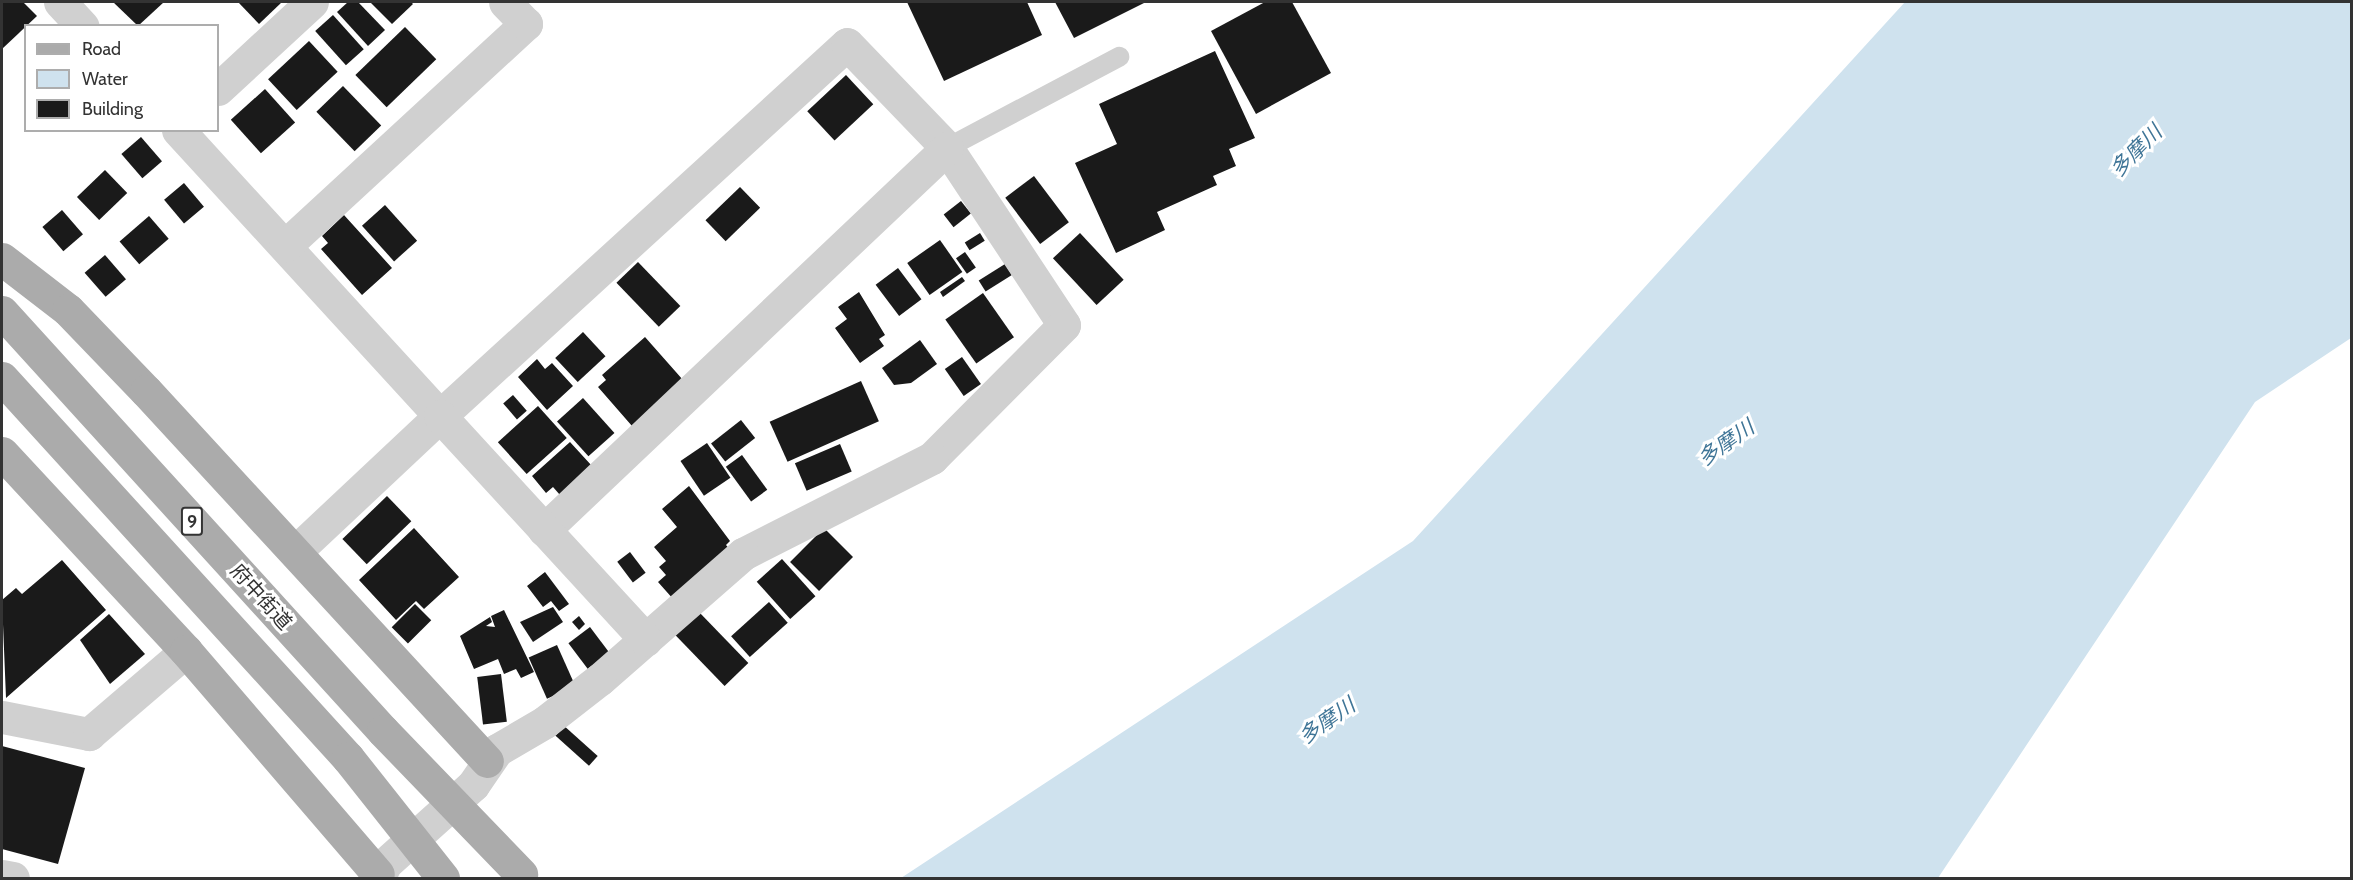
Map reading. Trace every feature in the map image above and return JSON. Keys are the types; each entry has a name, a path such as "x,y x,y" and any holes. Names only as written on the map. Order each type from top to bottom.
{"main road":[{"path":"2,259 68,310 487,761"},
{"name":"府中街道","path":"2,312 383,731 523,876"},
{"name":"9","path":"2,378 348,758 443,879"},
{"path":"2,453 186,651 378,876"}],"street":[{"path":"219,88 312,2"},
{"path":"285,246 526,24 506,2"},
{"path":"295,552 440,416 847,44 947,148 1064,325 932,458 743,554 646,640 545,722 487,761 473,785 378,876"},
{"path":"180,132 646,640"},
{"path":"544,530 947,148"},
{"path":"2,717 89,734 186,651"},
{"path":"2,876 13,879"}],"lane":[{"path":"947,148 1119,57"}],"water":[{"name":"多摩川","path":"1905,2 2352,2 2351,338 2255,402 1938,878 901,878 1413,541"}],"building":[{"path":"2,2 23,2 37,16 29,24 24,24 24,28 2,49"},
{"path":"113,2 164,2 140,24 136,24"},
{"path":"238,2 282,2 259,24"},
{"path":"348,2 358,2 385,30 368,46 337,12"},
{"path":"370,2 411,2 413,4 392,24"},
{"path":"907,2 1027,2 1042,35 944,81"},
{"path":"1055,2 1146,2 1074,38"},
{"path":"1265,2 1292,2 1331,73 1256,114 1211,31"},
{"path":"333,15 364,49 346,65 315,31"},
{"path":"405,27 436,59 387,107 355,75"},
{"path":"309,41 338,72 297,110 268,79"},
{"path":"1215,51 1255,138 1229,149 1236,166 1213,176 1217,185 1157,212 1165,230 1116,253 1075,163 1117,144 1099,104"},
{"path":"846,75 873,104 835,140 807,111"},
{"path":"343,86 381,126 355,151 316,112"},
{"path":"265,89 295,122 261,153 231,120"},
{"path":"141,137 162,161 142,178 121,154"},
{"path":"105,170 127,193 99,220 77,197"},
{"path":"1034,176 1069,222 1040,244 1005,198"},
{"path":"184,183 204,207 184,223 164,200"},
{"path":"740,187 760,208 726,241 705,220"},
{"path":"961,201 971,214 954,227 944,215"},
{"path":"385,205 417,241 394,261 362,226"},
{"path":"62,210 83,234 63,251 42,227"},
{"path":"344,215 392,268 362,295 321,249 328,243 322,236"},
{"path":"149,216 169,239 139,264 120,242"},
{"path":"980,233 985,241 970,250 965,243"},
{"path":"1080,233 1124,280 1097,305 1053,258"},
{"path":"940,240 962,272 930,295 907,263"},
{"path":"965,252 976,268 967,274 956,258"},
{"path":"105,255 126,279 106,297 85,273"},
{"path":"638,262 680,306 659,327 616,283"},
{"path":"1005,264 1012,275 986,291 979,280"},
{"path":"898,268 921,299 899,316 876,285"},
{"path":"962,277 965,281 943,297 940,292"},
{"path":"859,292 885,335 879,339 884,346 860,363 835,328 847,319 838,307"},
{"path":"983,293 1014,337 976,364 945,319"},
{"path":"583,332 606,356 578,382 555,358"},
{"path":"645,337 683,380 632,426 598,387 606,380 602,375"},
{"path":"920,340 937,364 911,383 894,385 882,368"},
{"path":"962,357 981,384 964,396 945,369"},
{"path":"537,359 545,369 552,363 573,386 547,410 518,377"},
{"path":"861,381 879,421 788,462 770,422"},
{"path":"513,395 527,411 517,419 503,404"},
{"path":"583,398 614,433 588,456 557,421"},
{"path":"538,406 567,438 527,474 498,442"},
{"path":"741,420 755,438 725,462 711,443"},
{"path":"570,442 592,466 560,495 553,487 546,493 532,476"},
{"path":"707,443 730,478 704,496 680,461"},
{"path":"840,444 852,472 807,491 795,463"},
{"path":"742,455 767,490 751,502 726,467"},
{"path":"689,486 730,541 726,545 732,552 674,600 658,582 666,575 659,567 666,561 654,547 677,527 662,509"},
{"path":"387,496 411,521 367,564 342,539"},
{"path":"414,528 459,577 424,609 416,601 396,620 359,580"},
{"path":"824,528 853,557 819,591 790,562"},
{"path":"630,552 646,573 633,582 617,562"},
{"path":"782,559 815,596 790,619 757,582"},
{"path":"62,560 106,610 6,698 2,600 16,588 22,594"},
{"path":"545,572 569,604 559,611 551,601 543,607 527,586"},
{"path":"769,602 788,623 750,657 731,636"},
{"path":"415,604 431,620 408,644 392,627"},
{"path":"553,607 563,622 533,642 520,622"},
{"path":"504,610 534,672 521,678 516,669 504,674 498,659 474,669 460,636 490,617 492,622 486,626 495,627 491,616"},
{"path":"699,612 748,663 725,686 675,635"},
{"path":"109,614 145,654 110,684 80,640"},
{"path":"579,616 585,624 579,630 572,622"},
{"path":"590,627 611,655 590,671 568,643"},
{"path":"557,645 575,686 547,699 529,658"},
{"path":"501,674 507,722 483,725 477,677"},
{"path":"562,724 598,756 589,766 553,734"},
{"path":"2,746 85,768 58,864 2,849"}]}
